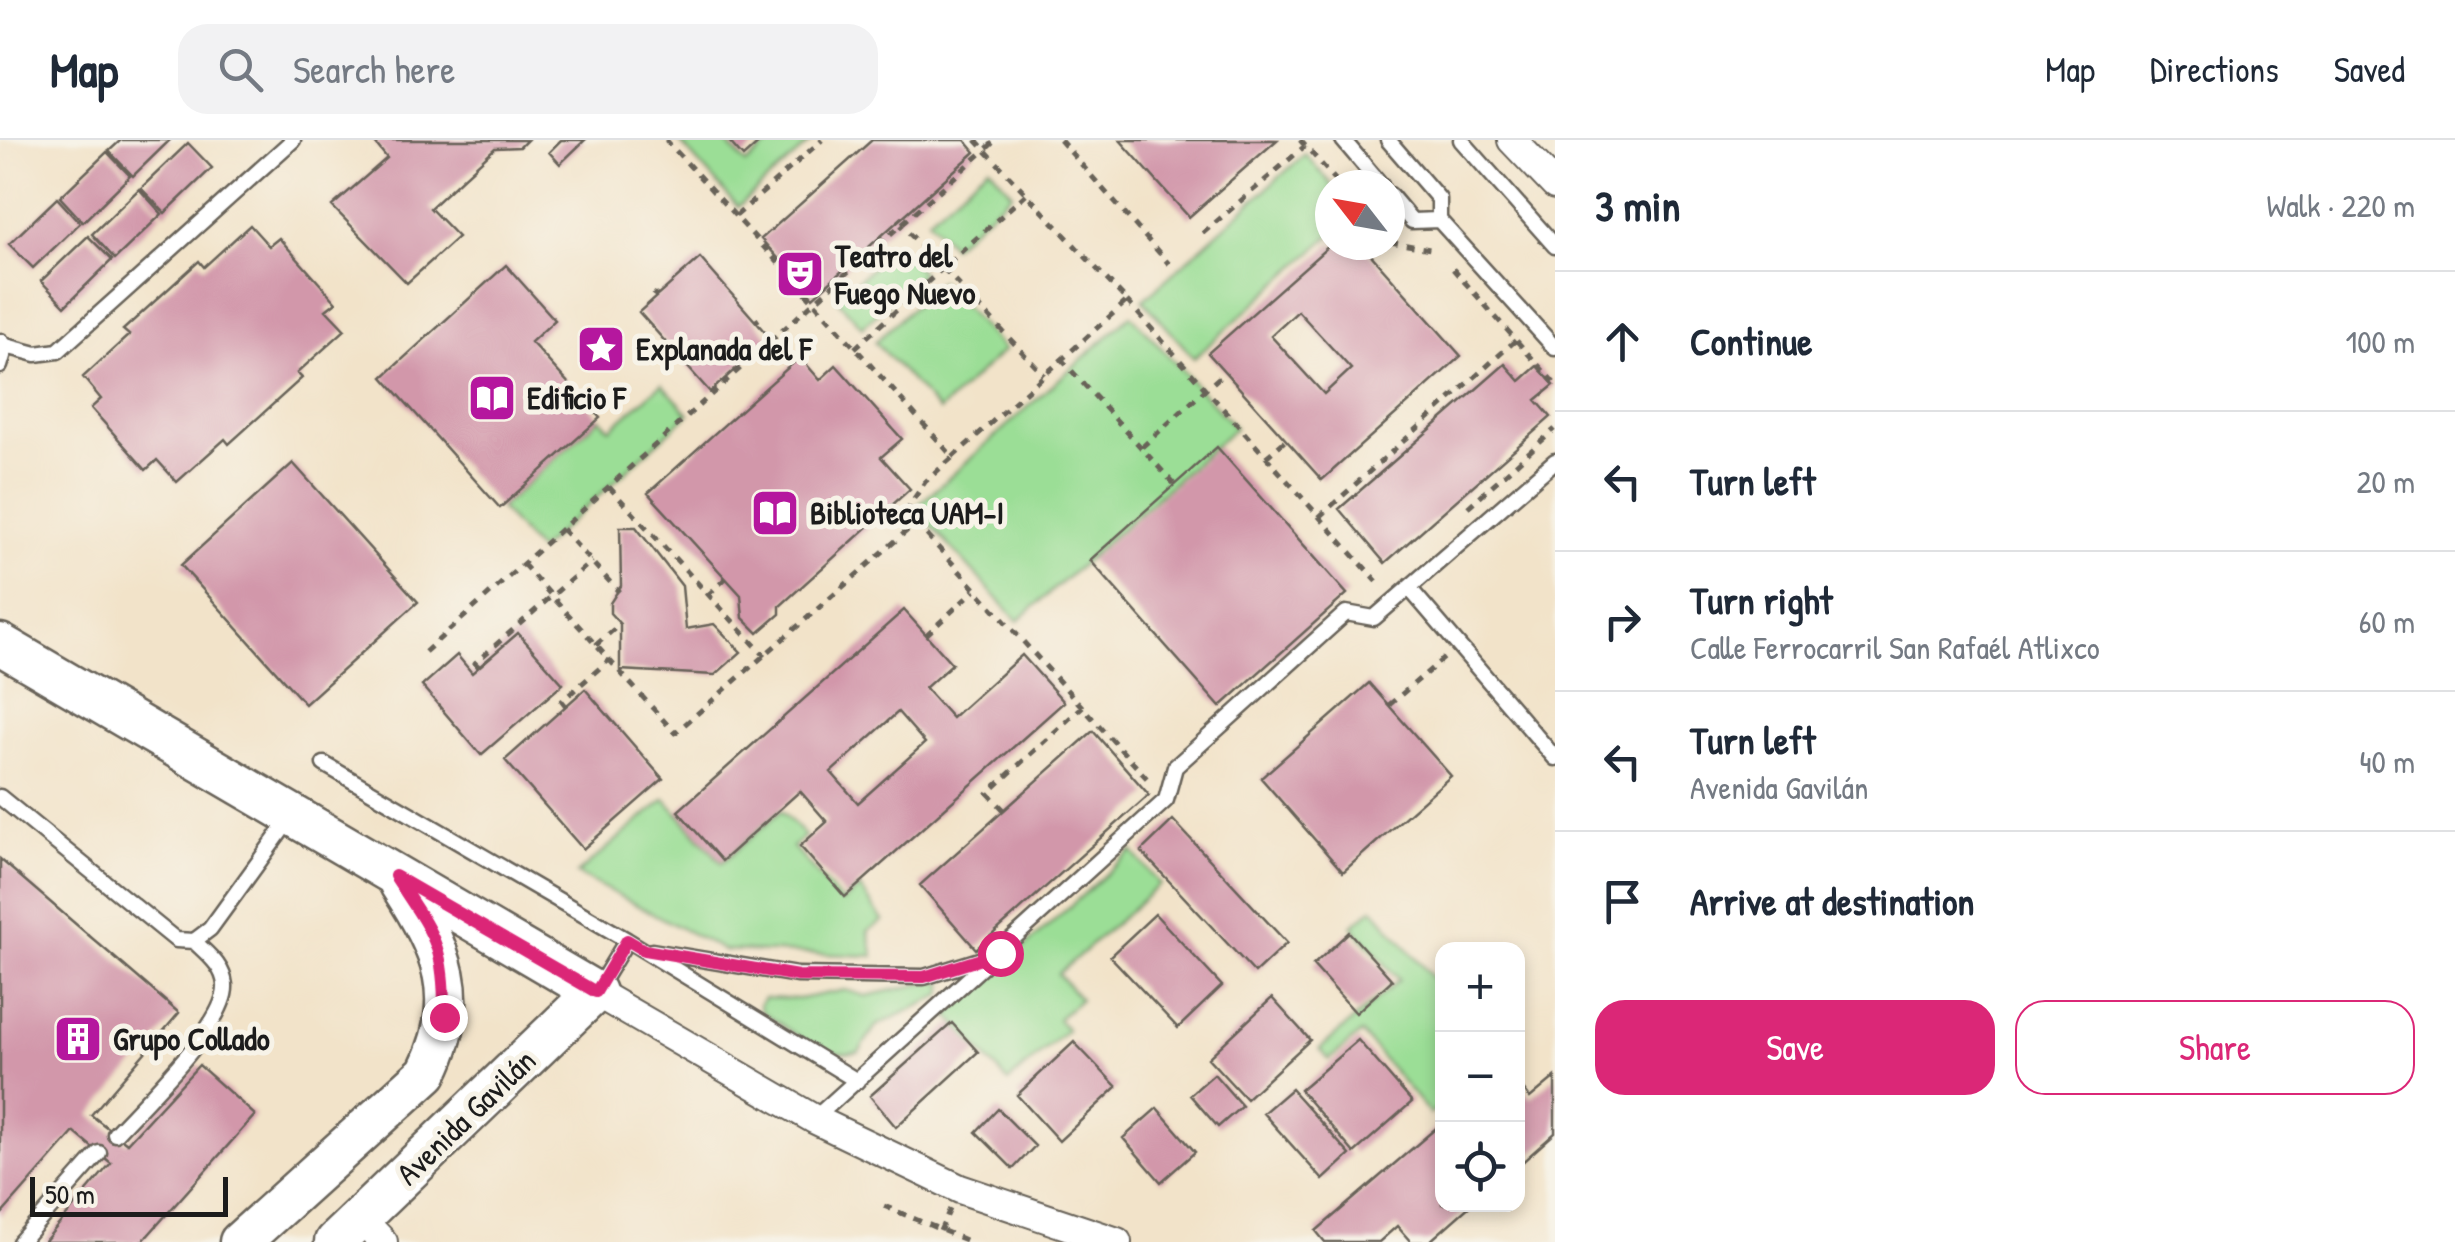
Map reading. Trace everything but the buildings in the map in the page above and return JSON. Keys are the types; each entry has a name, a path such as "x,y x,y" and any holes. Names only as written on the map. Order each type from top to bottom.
{"main road":[{"path":"0,644 596,992"},
{"name":"Avenida Gavilán","path":"240,1242 427,1073 440,1047 444,964 434,935 395,876"},
{"name":"Avenida Gavilán","path":"353,1236 596,992"}],"street":[{"path":"1512,140 1555,185"},
{"path":"596,992 814,1119 960,1188 1118,1242"}],"lane":[{"path":"0,366 3,343 36,354 58,351 293,140"},
{"path":"1343,140 1368,170"},
{"path":"1388,140 1439,200 1439,220 1555,348"},
{"path":"1462,140 1555,246"},
{"path":"1405,213 1412,221 1439,220"},
{"path":"814,1119 1166,800 1175,767 1346,614 1374,618 1555,462"},
{"path":"1410,588 1555,758"},
{"path":"324,764 644,950 857,1082"},
{"path":"0,797 163,933 194,941 219,964 226,986 220,1008 173,1071 115,1134"},
{"path":"194,941 210,928 293,816"},
{"path":"596,992 627,940"},
{"path":"644,950 798,976 924,977 1000,953"},
{"path":"20,1242 99,1152"}],"path":[{"path":"666,140 954,457"},
{"path":"736,216 822,140"},
{"path":"976,140 1394,601"},
{"path":"425,652 996,140"},
{"path":"1060,140 1169,264"},
{"path":"1204,233 1303,143 1327,170"},
{"path":"855,348 1026,194"},
{"path":"901,225 1044,375"},
{"path":"1405,244 1435,248 1555,384"},
{"path":"1126,301 926,482 907,509 1166,800"},
{"path":"1319,517 1516,340"},
{"path":"1061,360 1174,485"},
{"path":"1142,447 1226,372"},
{"path":"1415,431 1420,438"},
{"path":"1266,457 1286,440"},
{"path":"609,487 765,656"},
{"path":"523,564 674,733 916,523"},
{"path":"562,529 618,592"},
{"path":"479,667 475,663 592,561"},
{"path":"708,595 726,578"},
{"path":"926,635 976,589"},
{"path":"596,645 620,624"},
{"path":"1389,705 1459,646"},
{"path":"566,706 562,701 609,660"},
{"path":"1004,810 988,793 1083,706"},
{"path":"884,1206 970,1242"}],"green space":[{"path":"678,140 724,140 746,164 774,140 813,140 738,207"},
{"path":"1305,154 1319,170 1315,170 1315,249 1194,358 1143,300"},
{"path":"989,166 1012,193 952,246 928,219"},
{"path":"897,245 922,273 862,327 837,299"},
{"path":"940,281 1004,350 939,411 875,342"},
{"path":"1131,315 1235,428 1018,621 915,508"},
{"path":"662,384 689,414 538,551 500,508 600,418 610,429"},
{"path":"665,799 722,863 781,811 805,836 793,847 842,902 860,888 883,921 868,931 874,956 723,950 577,874"},
{"path":"1132,851 1160,884 1058,974 1080,999 1058,1019 1067,1030 1008,1082 948,1015"},
{"path":"1373,908 1435,981 1435,1109 1430,1114 1361,1033 1329,1060 1320,1049 1399,980 1352,926"},
{"path":"936,981 944,984 942,995 876,1026 859,1052 820,1048 761,1011 759,1005 764,998 799,999 845,990 866,996"}],"place":[{"name":"Teatro del Fuego Nuevo","path":"800,274"},
{"name":"Explanada del F","path":"601,349"},
{"name":"Edificio F","path":"492,398"},
{"name":"Biblioteca UAM-I","path":"775,513"},
{"name":"Grupo Collado","path":"78,1039"}],"route":[{"path":"444,1017 444,964 434,935 395,876 596,992 627,940 644,950 798,976 924,977 1000,953"}]}
